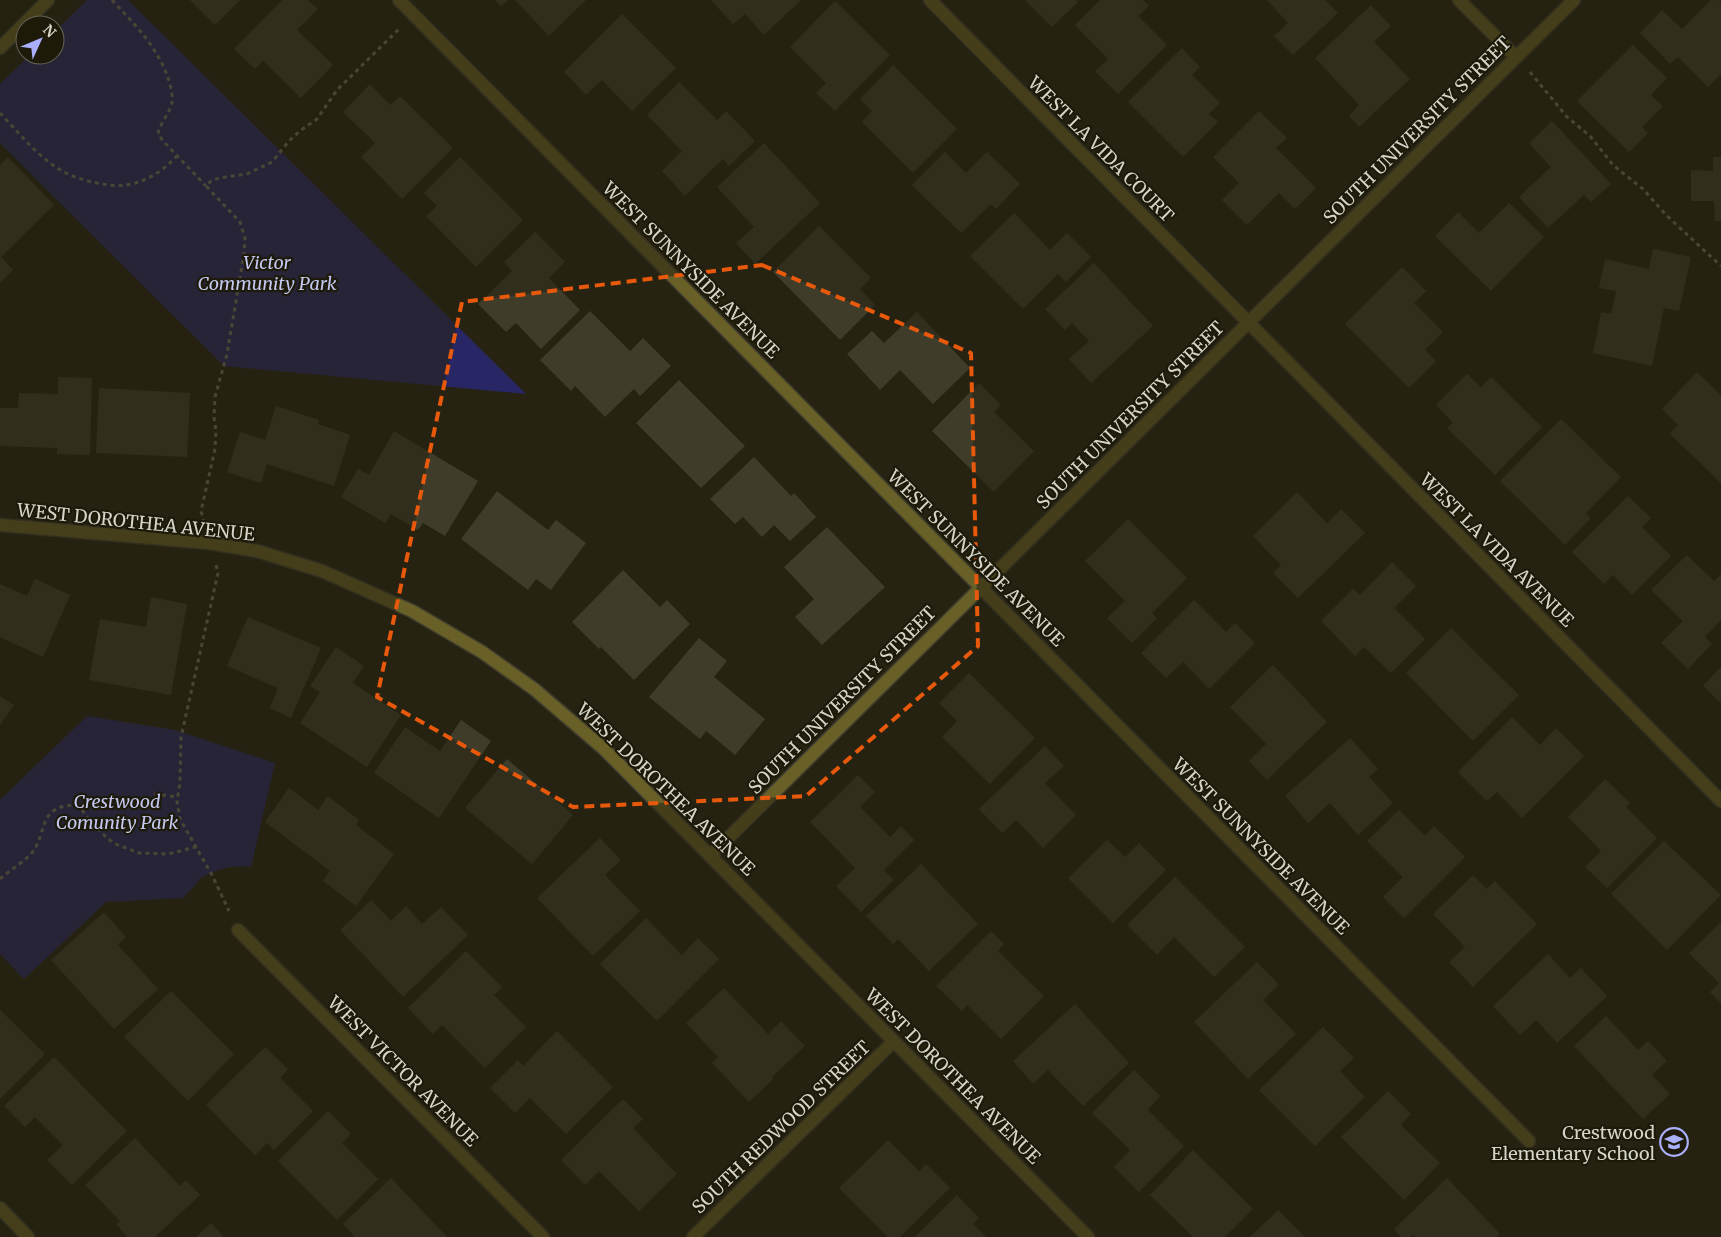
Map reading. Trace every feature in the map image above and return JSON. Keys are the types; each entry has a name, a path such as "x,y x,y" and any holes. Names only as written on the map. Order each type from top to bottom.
{"street":[{"path":"0,48 48,0"},
{"name":"WEST SUNNYSIDE AVENUE","path":"399,0 1529,1141"},
{"name":"WEST LA VIDA COURT","path":"930,0 1248,322"},
{"path":"1459,0 1516,57"},
{"name":"SOUTH UNIVERSITY STREET","path":"711,855 1574,0"},
{"name":"WEST LA VIDA AVENUE","path":"1248,322 1721,801"},
{"name":"WEST DOROTHEA AVENUE","path":"0,525 209,543 257,551 322,571 412,611 482,652 534,689 604,749 1088,1237"},
{"name":"WEST VICTOR AVENUE","path":"238,930 543,1237"},
{"name":"SOUTH REDWOOD STREET","path":"693,1237 893,1042"},
{"path":"0,1208 28,1237"}],"path":[{"path":"112,0 153,46 170,84 172,101 158,134 240,222 245,238 228,354 215,398 216,449 201,511 218,573 181,737 178,797 180,820 212,875 238,930"},
{"path":"206,186 211,181 219,178 247,174 272,162 295,136 317,119 338,90 395,33 415,16"},
{"path":"1516,57 1536,78 1567,117 1590,136 1613,164 1643,189 1666,215 1721,266"},
{"path":"0,113 44,158 68,174 90,181 113,186 128,185 146,180 162,170 177,156"},
{"path":"154,794 178,797"},
{"path":"0,878 31,854 46,818 52,811 61,806 73,805 82,810 92,824 113,843 139,853 168,854 196,846"}],"highlighted area":[{"path":"762,265 971,353 978,646 806,796 573,807 377,697 462,302"}],"green space":[{"name":"Victor Community Park","path":"87,0 128,0 526,394 224,366 0,143 0,84 20,65 65,65 65,21"},
{"name":"Crestwood Comunity Park","path":"87,716 175,730 275,763 251,867 230,867 212,873 199,879 183,898 106,902 24,979 0,954 0,800"}],"building":[{"path":"190,0 240,0 215,25"},
{"path":"282,0 308,0 318,9 297,30 333,65 301,98 263,61 255,69 234,49"},
{"path":"495,0 508,0 501,6"},
{"path":"515,0 586,0 549,36"},
{"path":"711,0 801,0 764,35 745,14 733,24"},
{"path":"1025,0 1076,0 1078,2 1052,27"},
{"path":"1100,0 1143,0 1149,6 1138,16 1167,45 1118,94 1095,71 1108,59 1075,25"},
{"path":"1267,0 1325,0 1338,13 1293,55 1274,36 1288,23"},
{"path":"1711,0 1719,0 1721,2 1721,74 1708,87 1678,57 1670,64 1640,33 1662,10 1682,29"},
{"path":"835,1 890,55 835,111 816,93 826,83 790,47"},
{"path":"1371,5 1391,26 1374,42 1410,79 1359,127 1349,116 1359,105 1315,58"},
{"path":"622,14 676,68 632,111 602,80 586,95 564,72"},
{"path":"1633,45 1667,78 1651,95 1663,106 1642,127 1648,133 1629,152 1577,101"},
{"path":"1182,48 1200,67 1192,75 1220,103 1209,114 1218,122 1183,157 1128,102"},
{"path":"893,65 957,129 913,173 862,122 872,111 860,99"},
{"path":"679,82 717,120 726,111 755,141 729,166 723,159 685,196 662,171 682,151 647,115"},
{"path":"370,84 390,105 400,96 453,148 402,199 361,157 375,143 343,112"},
{"path":"1259,111 1287,138 1276,148 1316,188 1295,209 1279,193 1247,225 1222,200 1239,183 1213,157"},
{"path":"1552,121 1611,184 1591,202 1584,195 1548,228 1519,197 1551,167 1529,143"},
{"path":"764,143 820,203 755,264 736,243 754,227 717,187"},
{"path":"945,152 966,173 987,152 1020,184 996,209 991,204 961,233 912,185"},
{"path":"8,157 54,205 1,257 13,270 0,283 0,165"},
{"path":"460,157 523,220 476,267 426,216 437,206 424,193"},
{"path":"1713,157 1721,157 1721,221 1715,221 1714,201 1691,201 1691,170 1713,171"},
{"path":"1509,203 1544,237 1491,291 1435,236 1458,212 1479,233"},
{"path":"1014,213 1050,250 1067,233 1091,257 1066,282 1058,274 1023,309 970,256"},
{"path":"819,226 871,278 860,289 875,305 840,340 773,272"},
{"path":"535,232 565,262 549,278 580,310 541,349 516,323 506,332 478,304 512,271 504,262"},
{"path":"1653,249 1691,257 1679,311 1664,308 1652,366 1593,353 1601,312 1611,314 1616,291 1599,288 1605,259 1649,269"},
{"path":"1094,263 1153,326 1091,383 1069,359 1089,341 1072,323 1065,330 1045,309"},
{"path":"1402,267 1426,291 1414,303 1443,332 1425,350 1436,361 1409,388 1345,324"},
{"path":"590,311 630,351 643,338 671,366 640,396 634,389 605,417 575,386 571,391 540,360"},
{"path":"917,312 970,368 933,404 900,370 880,390 847,354 872,331 884,343"},
{"path":"1697,372 1721,395 1721,483 1670,434 1678,425 1662,409"},
{"path":"1467,374 1481,387 1491,377 1542,427 1495,475 1447,428 1453,423 1436,405"},
{"path":"58,377 92,378 90,455 57,454 57,448 0,446 0,408 18,408 19,393 58,394"},
{"path":"679,380 745,446 701,488 636,423"},
{"path":"979,383 1001,405 994,412 1034,451 994,492 932,431"},
{"path":"99,388 190,393 187,457 96,453"},
{"path":"276,406 319,420 318,424 350,435 334,486 267,464 261,483 227,472 240,432 265,440"},
{"path":"1561,419 1621,477 1586,513 1591,518 1565,545 1500,481"},
{"path":"394,431 478,481 445,536 423,523 418,530 391,514 385,523 341,497 358,469 369,475"},
{"path":"754,457 791,496 794,493 816,517 790,541 774,525 762,537 743,517 735,524 710,499"},
{"path":"497,491 548,530 556,520 586,543 551,590 536,579 528,590 461,539"},
{"path":"1297,492 1327,523 1341,509 1365,533 1298,598 1273,573 1281,565 1253,536"},
{"path":"1628,496 1651,518 1642,527 1671,556 1632,595 1613,575 1604,584 1572,552"},
{"path":"1128,519 1187,578 1152,613 1157,618 1132,643 1107,618 1125,601 1085,561"},
{"path":"827,527 885,587 822,645 795,617 814,599 784,567"},
{"path":"1687,555 1714,581 1721,574 1721,620 1705,637 1712,644 1688,669 1661,643 1683,621 1651,590"},
{"path":"1392,562 1416,586 1394,608 1425,639 1391,673 1364,647 1355,656 1321,621 1353,589 1360,595"},
{"path":"623,570 660,607 667,600 690,624 634,680 601,647 599,649 572,622"},
{"path":"35,579 70,595 43,657 0,637 0,584 27,596"},
{"path":"151,597 187,604 171,695 89,680 100,619 146,627"},
{"path":"1194,600 1226,632 1235,623 1255,643 1209,689 1183,662 1166,678 1141,653"},
{"path":"248,617 321,648 291,718 270,708 278,688 227,666"},
{"path":"1451,628 1519,695 1473,741 1406,673"},
{"path":"699,638 727,661 714,677 765,719 735,755 706,731 700,739 649,697"},
{"path":"336,647 364,666 353,683 401,715 367,767 300,723 320,692 310,686"},
{"path":"1273,665 1327,722 1267,780 1249,761 1266,744 1230,707"},
{"path":"1721,667 1721,703 1703,686"},
{"path":"969,673 1035,738 990,784 942,737 957,721 939,703"},
{"path":"0,696 14,705 0,725"},
{"path":"1512,717 1540,745 1556,728 1584,756 1522,818 1497,792 1487,801 1458,772"},
{"path":"461,720 491,741 439,818 374,773 405,727 440,751"},
{"path":"1350,738 1378,769 1369,777 1393,803 1358,835 1330,803 1308,823 1285,796"},
{"path":"1045,746 1064,766 1045,783 1076,815 1043,848 1016,820 1002,833 979,809"},
{"path":"507,759 573,815 532,864 465,808"},
{"path":"858,775 875,792 860,807 890,837 901,826 914,840 884,870 894,880 861,912 836,886 855,868 810,822"},
{"path":"1605,779 1630,803 1626,807 1657,838 1607,888 1585,867 1601,851 1568,817"},
{"path":"289,788 318,810 328,796 359,820 356,825 394,854 356,906 323,881 330,871 265,822"},
{"path":"1399,810 1425,836 1434,826 1465,857 1404,918 1383,897 1403,877 1367,841"},
{"path":"600,838 621,860 605,875 640,911 593,956 537,898"},
{"path":"1107,840 1125,857 1139,843 1166,870 1113,923 1068,878"},
{"path":"1664,841 1721,895 1667,950 1611,894"},
{"path":"921,864 978,924 929,971 898,939 893,944 866,916"},
{"path":"1473,875 1487,889 1495,881 1537,924 1473,987 1449,962 1465,947 1433,914"},
{"path":"1175,877 1245,947 1214,977 1174,937 1157,955 1127,925"},
{"path":"371,900 391,921 406,906 422,924 441,907 468,935 403,997 340,930"},
{"path":"104,912 126,937 118,945 158,989 114,1029 51,960"},
{"path":"646,918 682,955 698,938 719,959 657,1021 600,964"},
{"path":"1721,922 1721,1003 1710,992 1719,983 1689,953"},
{"path":"991,931 1004,944 998,951 1044,996 1001,1039 967,1005 962,1011 936,986"},
{"path":"466,951 502,987 494,995 526,1027 485,1068 442,1025 433,1034 408,1008"},
{"path":"1548,954 1570,978 1581,968 1607,996 1557,1043 1536,1020 1520,1035 1493,1006"},
{"path":"1257,962 1279,985 1263,1000 1296,1034 1248,1079 1194,1022"},
{"path":"724,988 768,1034 781,1021 805,1046 749,1102 712,1063 718,1057 686,1023"},
{"path":"171,991 234,1054 188,1101 124,1037"},
{"path":"1075,1004 1129,1063 1083,1106 1048,1070 1033,1084 1013,1061"},
{"path":"0,1010 45,1054 0,1099"},
{"path":"1606,1016 1638,1050 1648,1041 1667,1061 1652,1075 1670,1094 1643,1119 1574,1046"},
{"path":"1323,1027 1354,1058 1340,1071 1365,1097 1315,1146 1259,1090"},
{"path":"557,1031 613,1087 566,1134 530,1098 515,1113 490,1088 518,1060 523,1066"},
{"path":"265,1047 288,1069 280,1078 313,1111 274,1150 267,1143 255,1155 206,1105"},
{"path":"54,1057 127,1131 72,1185 47,1160 63,1145 35,1117 25,1127 4,1106"},
{"path":"1134,1070 1160,1096 1148,1110 1184,1146 1139,1192 1114,1167 1130,1150 1092,1113"},
{"path":"1388,1091 1411,1114 1401,1125 1440,1163 1404,1200 1341,1137"},
{"path":"623,1099 643,1119 633,1128 677,1174 639,1211 599,1171 585,1185 561,1160"},
{"path":"328,1111 351,1134 342,1143 378,1179 337,1220 278,1161"},
{"path":"135,1138 180,1186 186,1180 200,1195 155,1237 127,1237 116,1224 120,1221 85,1185"},
{"path":"888,1140 919,1171 926,1164 950,1188 900,1237 888,1237 839,1188"},
{"path":"1193,1150 1253,1209 1225,1237 1193,1237 1150,1195"},
{"path":"391,1178 447,1237 355,1237 343,1224"},
{"path":"1447,1178 1500,1234 1497,1237 1416,1237 1413,1235 1411,1237 1401,1237 1394,1229"},
{"path":"957,1195 979,1218 973,1224 986,1237 915,1237"},
{"path":"1278,1210 1305,1237 1250,1237"},
{"path":"211,1223 224,1237 196,1237"}],"place":[{"name":"Crestwood Elementary School","path":"1674,1142"}]}
